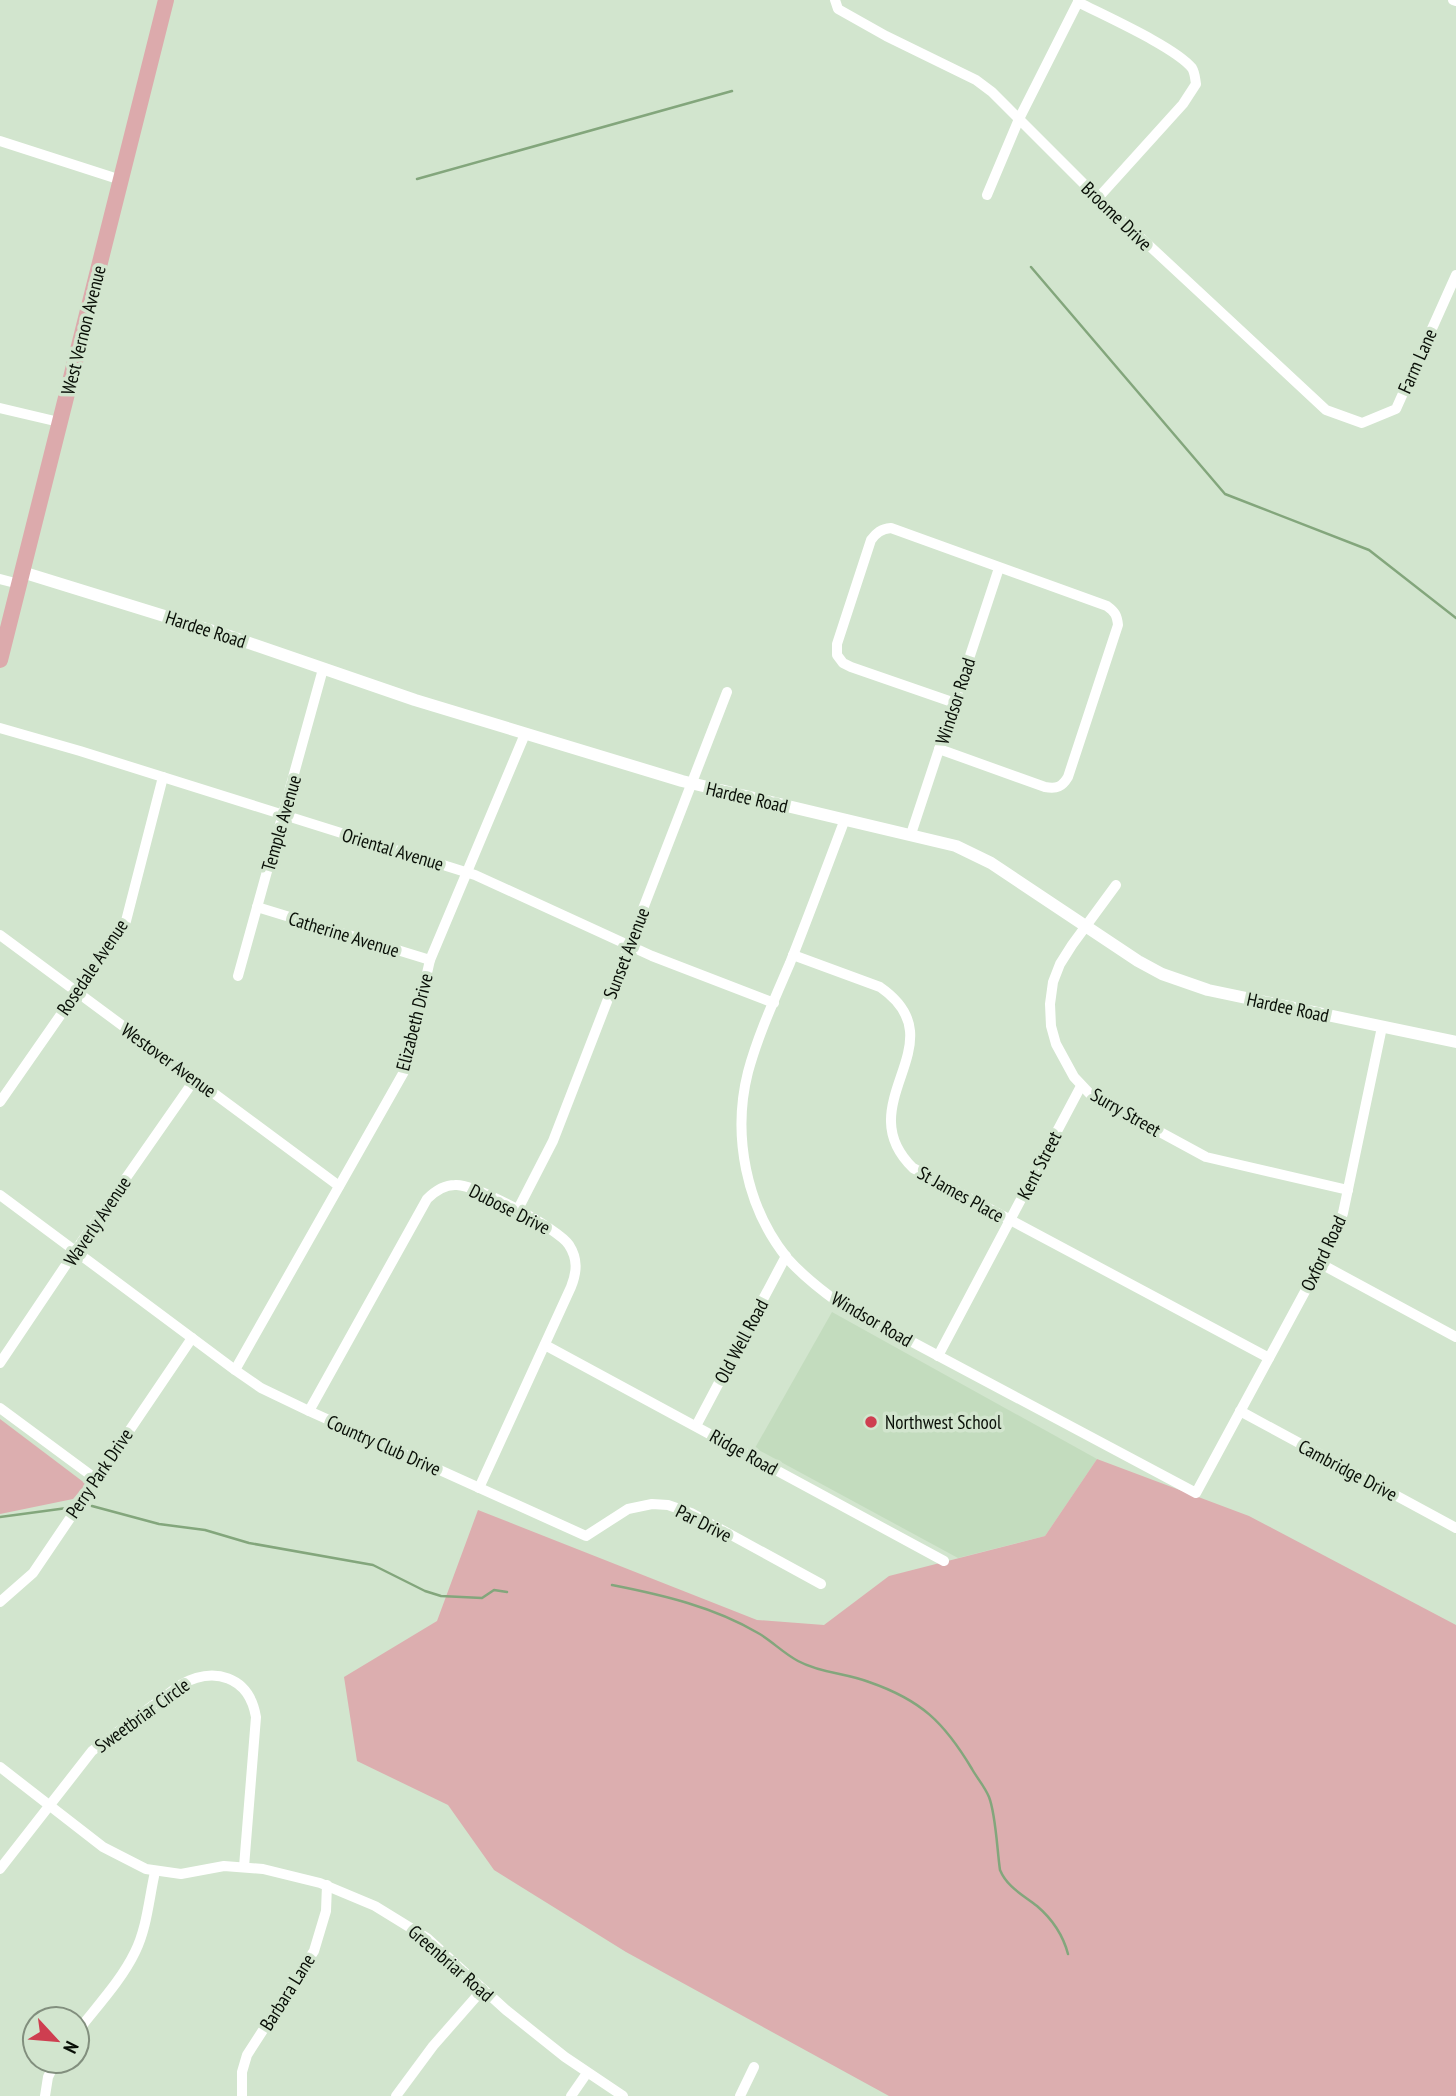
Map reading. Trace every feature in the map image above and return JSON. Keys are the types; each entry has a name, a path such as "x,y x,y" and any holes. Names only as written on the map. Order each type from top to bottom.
{"main road":[{"name":"West Vernon Avenue","path":"0,660 166,0"}],"street":[{"name":"Broome Drive","path":"835,0 838,9 976,80 1098,198 1326,410 1362,423 1396,409"},
{"path":"987,195 1019,119 1079,1 1160,45 1186,63 1194,71 1196,84 1183,104 1098,198"},
{"path":"0,141 121,180"},
{"name":"Farm Lane","path":"1396,409 1456,275"},
{"path":"0,408 59,422"},
{"path":"939,749 1045,787 1063,785 1068,777 1118,625 1115,611 891,528 876,533 871,540 837,644 837,655 843,663 852,667 954,703"},
{"name":"Windsor Road","path":"911,834 999,568"},
{"name":"Hardee Road","path":"0,579 21,578 229,636 525,734 692,784 947,843 974,853 1144,965 1189,984 1456,1042"},
{"name":"Temple Avenue","path":"238,976 323,669"},
{"name":"Sunset Avenue","path":"517,1211 553,1141 727,692"},
{"name":"Oriental Avenue","path":"0,728 466,872 629,946 774,1003"},
{"name":"Elizabeth Drive","path":"234,1370 405,1070 430,960 525,734"},
{"name":"Rosedale Avenue","path":"0,1102 126,921 163,777"},
{"name":"Windsor Road","path":"845,819 748,1071 743,1097 741,1127 746,1169 758,1207 786,1256 839,1303 1196,1493 1213,1460"},
{"name":"Surry Street","path":"1116,885 1060,964 1053,982 1051,1026 1064,1061 1081,1086 1090,1094 1206,1157 1348,1190"},
{"name":"Catherine Avenue","path":"257,907 430,960"},
{"name":"Westover Avenue","path":"0,935 339,1186"},
{"name":"St James Place","path":"793,955 880,987 897,1002 907,1021 910,1044 906,1065 891,1105 890,1117 893,1140 913,1168 1269,1358"},
{"name":"Oxford Road","path":"1213,1460 1321,1264 1340,1221 1382,1027"},
{"name":"Waverly Avenue","path":"0,1363 195,1079"},
{"name":"Kent Street","path":"938,1356 1081,1086"},
{"name":"Dubose Drive","path":"309,1410 427,1199 434,1192 448,1186 466,1185 556,1231 564,1238 574,1256 576,1275 479,1488"},
{"name":"Country Club Drive","path":"0,1195 261,1388 586,1536"},
{"name":"Old Well Road","path":"696,1426 786,1256"},
{"path":"1321,1264 1456,1337"},
{"name":"Perry Park Drive","path":"0,1602 33,1573 192,1338"},
{"name":"Ridge Road","path":"545,1345 944,1561"},
{"path":"0,1408 96,1479"},
{"name":"Cambridge Drive","path":"1240,1411 1456,1528"},
{"name":"Par Drive","path":"586,1536 628,1508 652,1504 668,1505 691,1513 821,1584"},
{"name":"Sweetbriar Circle","path":"0,1869 92,1751 180,1685 192,1678 206,1675 228,1678 240,1686 250,1697 256,1717 244,1867"},
{"name":"Greenbriar Road","path":"0,1767 110,1852 155,1872 181,1874 213,1867 244,1867 296,1876 360,1898 408,1925 449,1956 483,1989 587,2073 623,2096"},
{"path":"91,2014 124,1972 136,1950 155,1872"},
{"name":"Barbara Lane","path":"242,2096 242,2072 247,2055 314,1951 326,1910 327,1885"},
{"path":"396,2096 433,2046 483,1989"},
{"path":"740,2096 754,2067"},
{"path":"571,2096 587,2073"},
{"path":"45,2096 49,2075"}],"shaded area":[{"path":"832,1312 1097,1459 1045,1536 958,1558 755,1448"},
{"path":"0,1419 86,1484 73,1499 0,1514"},
{"path":"1097,1459 1249,1516 1456,1625 1456,2096 889,2096 626,1952 494,1870 448,1805 357,1761 344,1677 437,1621 478,1510 757,1620 824,1625 889,1576 1045,1536"}],"waterway":[{"path":"417,179 732,91"},
{"path":"1031,267 1225,494 1369,550 1456,618"},
{"path":"92,1506 159,1524 205,1530 249,1543 373,1565 441,1596 482,1598 494,1590 507,1592"},
{"path":"0,1517 67,1508"},
{"path":"612,1585 669,1598 724,1616 758,1633 798,1661 887,1689 930,1715 962,1753 987,1793 993,1813 1003,1876 1047,1916 1060,1934 1068,1954"}],"place":[{"name":"Northwest School","path":"871,1422"}]}
